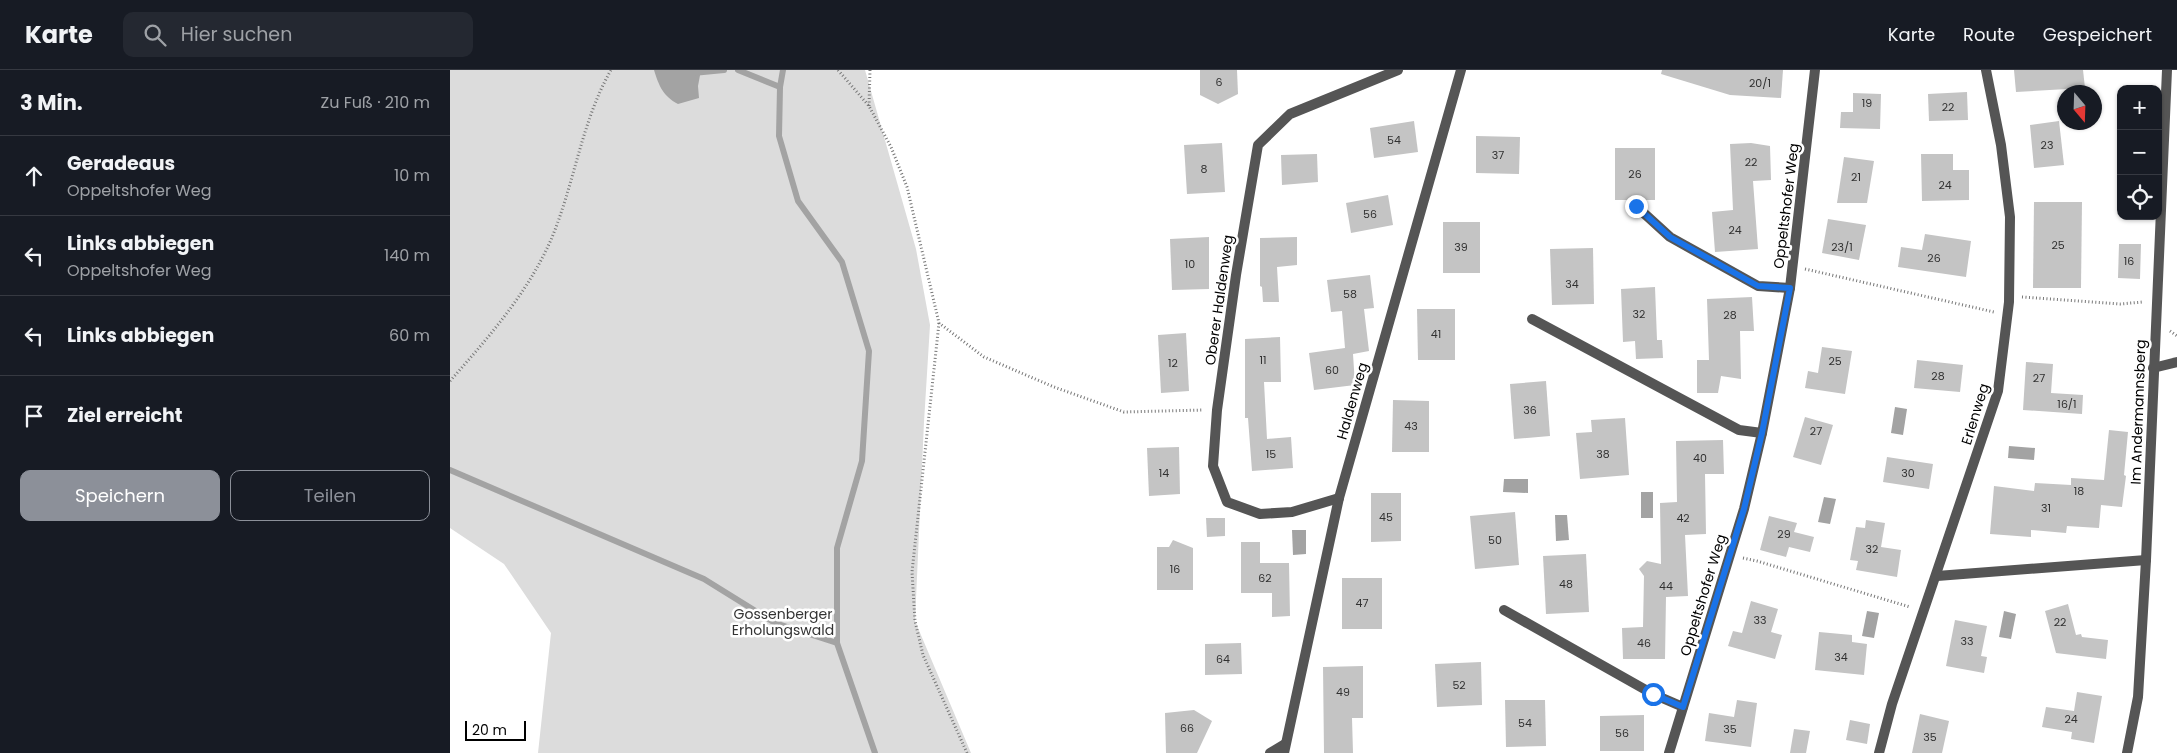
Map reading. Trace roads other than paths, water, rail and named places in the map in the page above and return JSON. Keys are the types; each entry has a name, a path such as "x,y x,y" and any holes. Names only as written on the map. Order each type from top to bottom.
{"street":[{"name":"Oberer Haldenweg","path":"1339,498 1292,512 1260,514 1227,502 1213,466 1217,410 1236,275 1258,144 1290,114 1398,70"},
{"name":"Haldenweg","path":"1270,753 1284,748 1339,498 1460,70"},
{"name":"Oppeltshofer Weg","path":"1669,753 1744,509 1762,433 1790,288 1815,70"},
{"name":"Erlenweg","path":"1879,753 1892,704 1937,576 1998,391 2009,296 2010,217 2000,145 1986,70"},
{"name":"Im Andermannsberg","path":"2127,753 2138,697 2146,560 2167,70"},
{"path":"1636,206 1670,237 1758,286 1790,288"},
{"path":"1532,319 1739,430 1762,433"},
{"path":"2153,368 2177,362"},
{"path":"1937,576 2146,560"},
{"path":"1504,610 1653,694 1683,707"}],"waterway":[{"path":"693,73 724,70"},
{"path":"738,70 780,87"},
{"path":"783,70 780,87 779,136 798,201 842,262 869,351 862,461 837,548 837,643 875,753"},
{"path":"450,470 704,579 775,623 837,643"}],"park label":[{"name":"Gossenberger Erholungswald","path":"783,622"}]}
